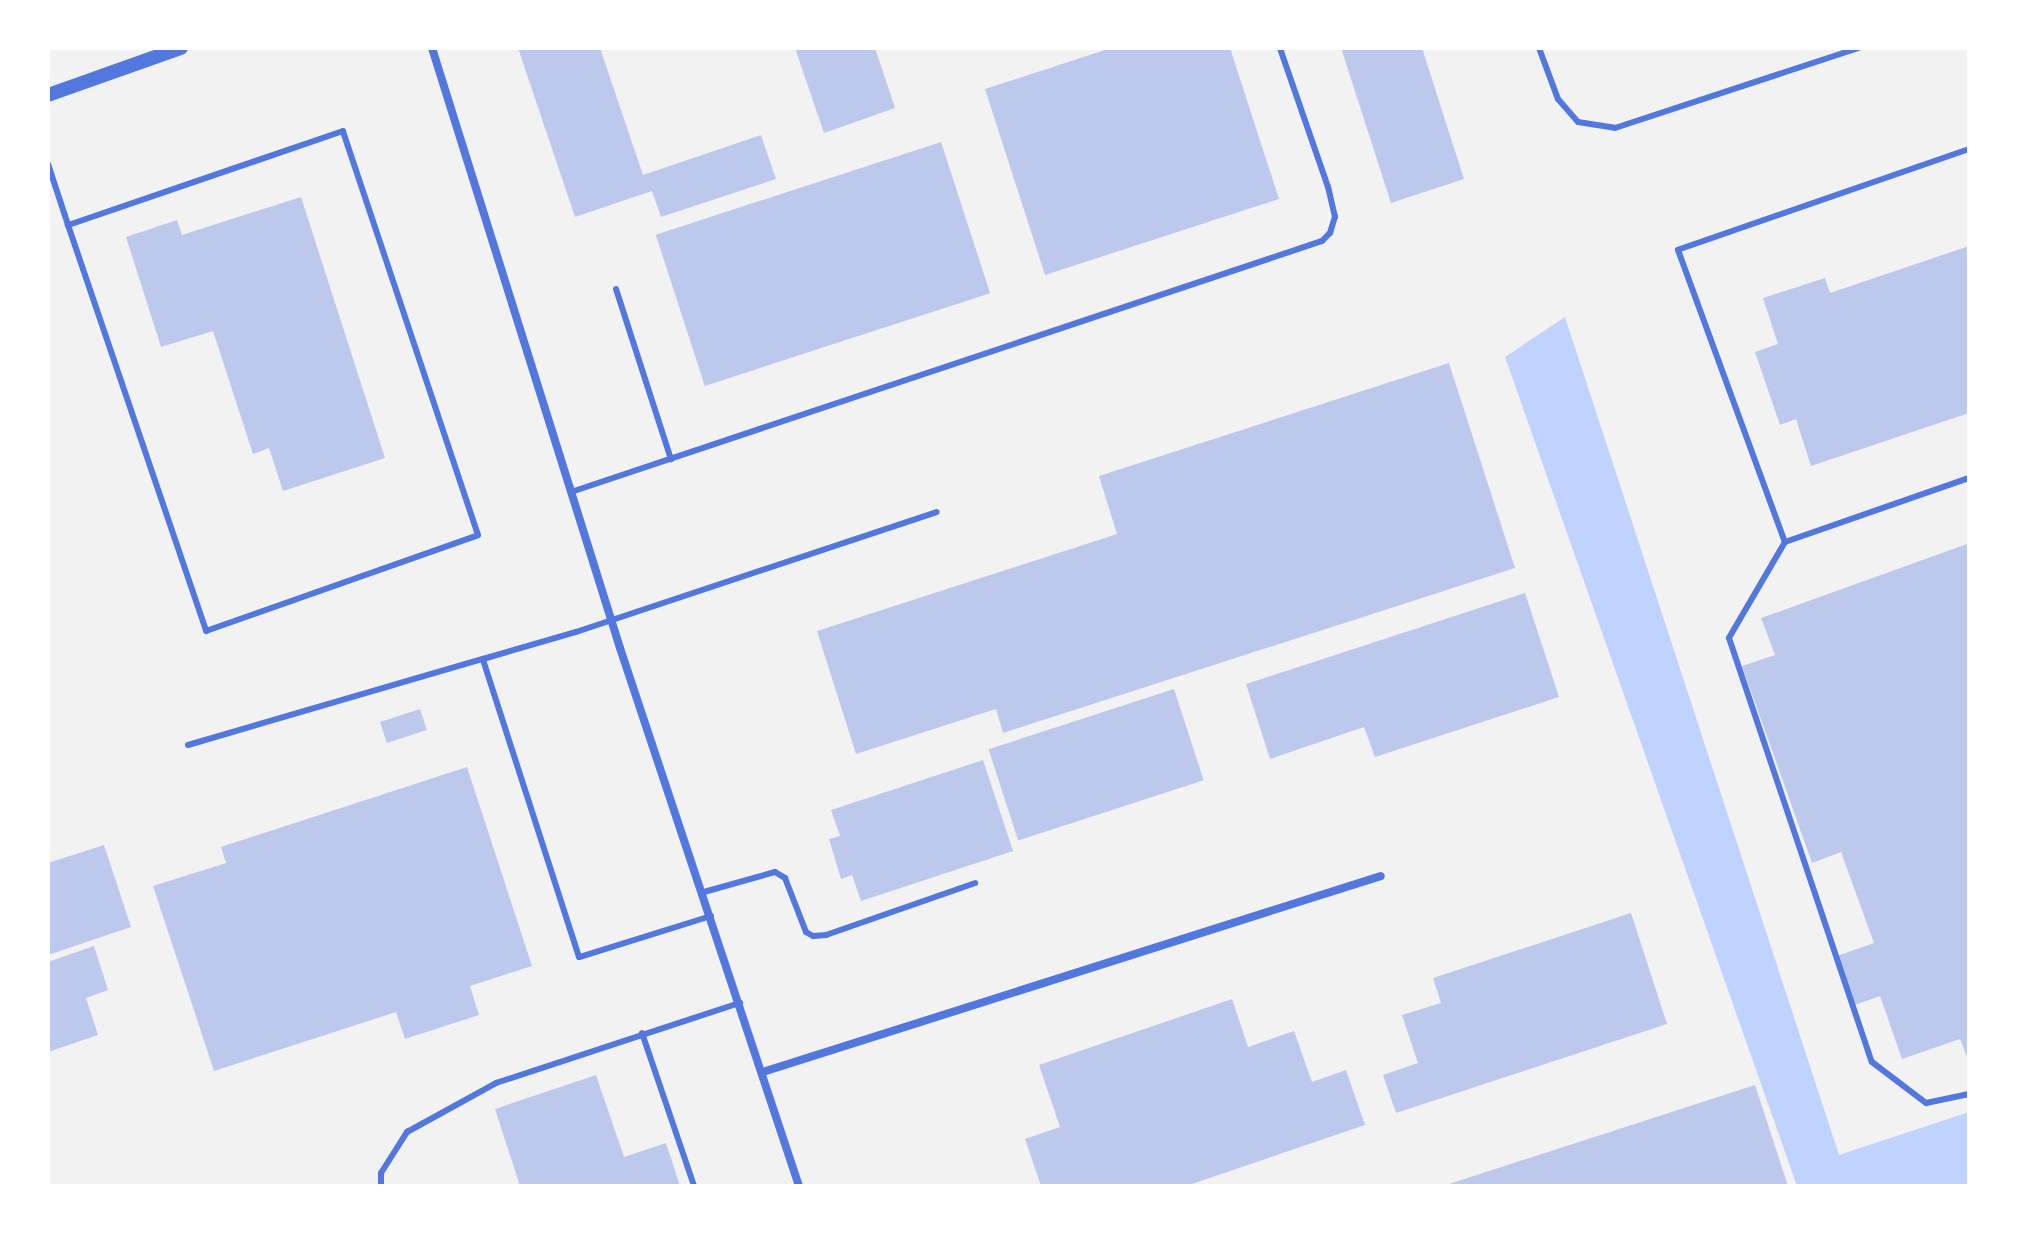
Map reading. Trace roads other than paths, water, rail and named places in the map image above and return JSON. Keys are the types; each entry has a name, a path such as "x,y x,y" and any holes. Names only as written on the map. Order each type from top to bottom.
{"street":[{"path":"48,95 181,48"},
{"path":"432,48 611,619 799,1186"},
{"path":"763,1072 1381,876"}],"lane":[{"path":"571,492 1322,241 1330,233 1335,217 1328,187 1280,48"},
{"path":"1539,48 1558,99 1578,122 1615,128 1859,48"},
{"path":"48,164 68,225 206,631 478,535 343,131 68,225"},
{"path":"1785,542 1678,250 1969,149"},
{"path":"616,289 671,459"},
{"path":"1969,478 1785,542 1729,638 1872,1062 1926,1103 1969,1094"},
{"path":"188,745 483,659 937,512"},
{"path":"483,659 579,957 711,916"},
{"path":"704,892 775,872 785,878 806,932 813,936 826,935 975,883"},
{"path":"381,1186 381,1173 407,1132 496,1083 740,1003"},
{"path":"642,1033 694,1186"}],"water":[{"path":"1565,317 1839,1155 1969,1112 1969,1186 1797,1186 1505,357"}]}
